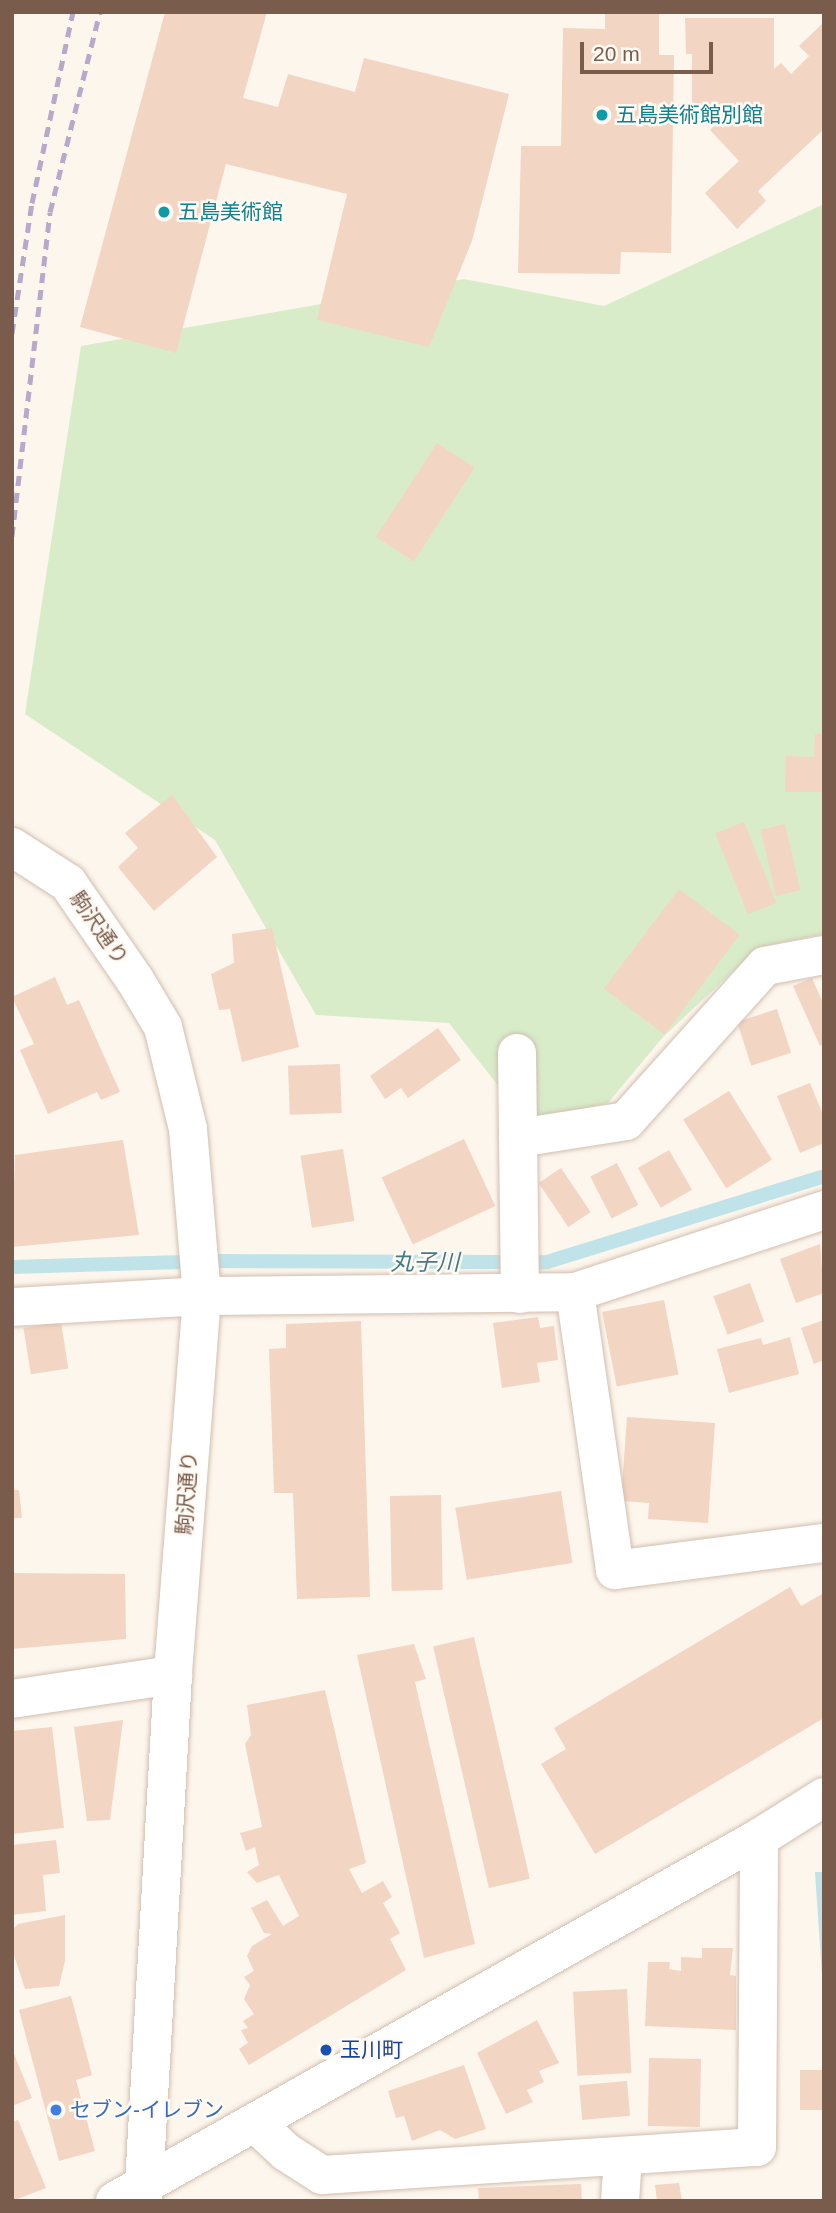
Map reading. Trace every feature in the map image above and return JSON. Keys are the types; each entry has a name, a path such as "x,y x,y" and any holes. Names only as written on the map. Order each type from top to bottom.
{"street":[{"name":"駒沢通り","path":"12,847 68,883 163,1027 188,1129 199,1245 202,1296 133,2195"},
{"path":"518,1138 626,1121 765,966 824,955"},
{"path":"517,1054 520,1294"},
{"path":"12,1307 202,1296 575,1292 824,1210"},
{"path":"575,1292 615,1570 824,1543"},
{"path":"12,1699 173,1675"},
{"path":"133,2195 759,1838 824,1797"},
{"path":"256,2124 286,2152 322,2175 757,2147 759,1838"},
{"path":"620,2201 623,2157"}],"green space":[{"path":"824,204 824,934 759,947 663,1037 608,1103 526,1121 449,1023 316,1015 215,840 25,714 81,346 464,279 604,306"}],"water":[{"path":"815,1872 824,1872 824,2004"}],"building":[{"path":"165,12 267,12 243,98 278,107 288,74 355,92 364,58 509,94 472,241 429,347 317,320 347,194 226,164 176,353 80,327"},
{"path":"605,12 659,12 659,55 674,55 671,253 621,252 620,274 518,273 521,146 561,146 563,28 605,29"},
{"path":"685,18 774,18 774,69 781,63 791,74 809,56 799,46 824,22 824,129 758,191 766,201 737,229 705,193 739,161 710,130 721,119 692,119 692,54 686,54"},
{"path":"437,443 475,468 414,561 376,537"},
{"path":"815,734 824,734 824,792 785,792 786,756 814,757"},
{"path":"172,795 217,857 154,911 118,867 138,848 125,833"},
{"path":"744,822 777,903 748,914 715,834"},
{"path":"785,824 800,890 776,896 761,830"},
{"path":"679,889 740,935 664,1035 604,989"},
{"path":"272,928 299,1047 242,1062 230,1009 219,1010 211,974 234,963 232,934"},
{"path":"55,977 67,1005 79,1000 120,1092 101,1100 97,1092 48,1114 20,1050 34,1044 12,997"},
{"path":"812,978 824,1005 824,1044 820,1046 793,986"},
{"path":"777,1009 791,1053 751,1066 737,1022"},
{"path":"438,1028 461,1060 408,1098 401,1088 385,1099 370,1076"},
{"path":"340,1064 342,1113 290,1115 288,1066"},
{"path":"810,1083 824,1117 824,1143 800,1153 777,1096"},
{"path":"729,1091 772,1160 726,1188 683,1120"},
{"path":"464,1139 495,1206 413,1245 382,1177"},
{"path":"123,1140 139,1235 12,1247 15,1155"},
{"path":"343,1149 354,1221 312,1228 301,1156"},
{"path":"669,1150 692,1190 661,1208 638,1168"},
{"path":"617,1163 638,1205 612,1218 590,1177"},
{"path":"561,1168 591,1212 568,1227 539,1183"},
{"path":"820,1244 824,1293 796,1303 780,1259"},
{"path":"750,1283 764,1322 727,1335 713,1296"},
{"path":"664,1300 679,1375 617,1387 602,1312"},
{"path":"538,1317 540,1328 554,1326 558,1360 537,1363 540,1382 502,1388 493,1323"},
{"path":"824,1320 824,1360 814,1364 801,1328"},
{"path":"361,1321 370,1597 297,1599 293,1493 274,1493 269,1349 286,1348 286,1324"},
{"path":"61,1322 68,1368 31,1374 23,1328"},
{"path":"790,1337 799,1374 729,1393 717,1349 761,1338 763,1345"},
{"path":"627,1417 715,1423 708,1523 648,1519 649,1503 621,1501"},
{"path":"12,1490 19,1490 22,1518 12,1518"},
{"path":"561,1491 572,1563 467,1580 455,1508"},
{"path":"441,1495 443,1590 392,1591 390,1496"},
{"path":"12,1573 125,1574 126,1639 12,1649"},
{"path":"790,1587 801,1606 824,1593 824,1718 595,1854 541,1764 566,1749 554,1728"},
{"path":"474,1637 530,1879 489,1888 433,1646"},
{"path":"414,1644 426,1679 415,1682 475,1944 424,1958 357,1655"},
{"path":"325,1690 366,1863 349,1869 362,1893 383,1881 392,1897 383,1903 400,1933 390,1939 406,1970 249,2065 239,2049 248,2043 241,2030 248,2028 243,2021 254,2014 244,1999 250,1985 244,1977 254,1971 247,1956 252,1946 272,1934 264,1933 251,1908 267,1900 283,1926 299,1916 279,1875 257,1883 247,1872 259,1865 255,1847 246,1851 240,1833 262,1827 245,1744 251,1735 247,1705"},
{"path":"123,1720 110,1820 87,1821 74,1727"},
{"path":"52,1727 64,1828 12,1834 12,1731"},
{"path":"56,1840 60,1873 43,1875 46,1911 12,1915 12,1845"},
{"path":"65,1915 65,1961 59,1986 25,1989 12,1949 12,1930 18,1924"},
{"path":"702,1948 733,1948 730,1975 736,1976 736,2030 645,2026 648,1962 670,1962 669,1969 681,1971 681,1957 702,1958"},
{"path":"627,1989 631,2073 577,2076 573,1992"},
{"path":"71,1996 92,2075 76,2080 95,2151 59,2161 19,2010"},
{"path":"537,2020 559,2063 539,2071 544,2082 527,2090 533,2102 506,2114 477,2053"},
{"path":"12,2049 32,2098 12,2106"},
{"path":"649,2058 701,2059 700,2127 648,2126"},
{"path":"464,2065 486,2129 455,2139 440,2130 412,2141 404,2116 396,2118 388,2091"},
{"path":"800,2070 824,2070 824,2110 800,2110"},
{"path":"627,2081 630,2116 582,2120 579,2085"},
{"path":"18,2120 46,2188 12,2201 12,2122"},
{"path":"679,2183 682,2201 657,2201 655,2185"},
{"path":"581,2184 582,2201 479,2201 478,2188"}],"waterway":[{"name":"丸子川","path":"12,1267 218,1261 547,1262 824,1176"}],"railway":[{"path":"12,333 32,203 73,12"},
{"path":"12,536 50,212 100,12"}],"place":[{"name":"五島美術館別館","path":"602,115"},
{"name":"五島美術館","path":"164,212"},
{"name":"玉川町","path":"326,2050"},
{"name":"セブン-イレブン","path":"56,2110"}]}
